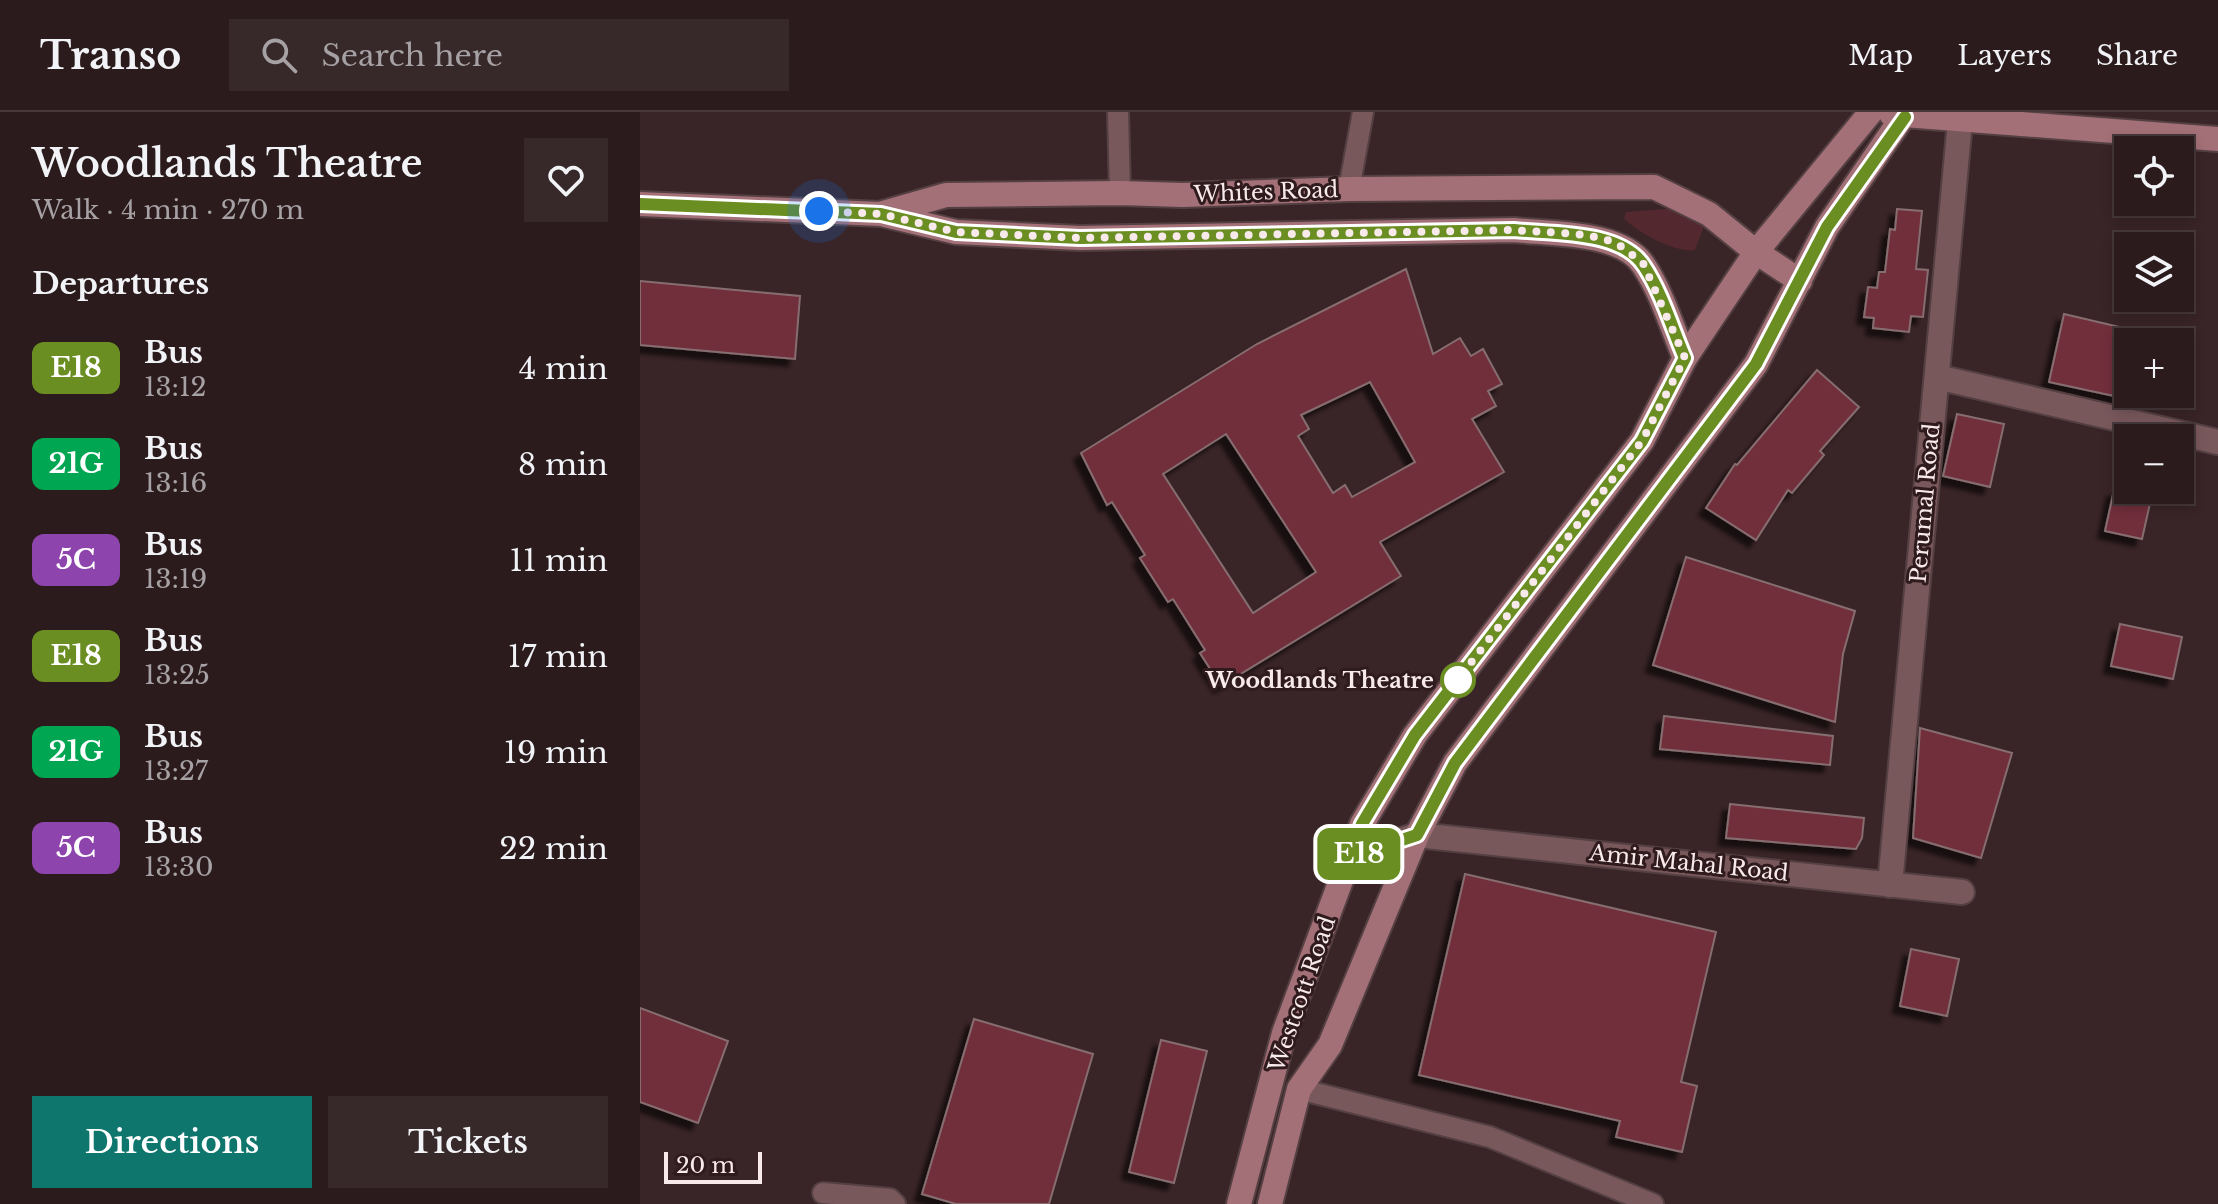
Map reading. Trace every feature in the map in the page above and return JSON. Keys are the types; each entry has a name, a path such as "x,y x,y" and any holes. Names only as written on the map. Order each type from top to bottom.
{"main road":[{"name":"Westcott Road","path":"1239,1204 1284,1033 1362,824 1415,735 1642,441 1685,358 1756,252 1871,112"},
{"name":"Westcott Road","path":"1270,1204 1299,1089 1330,1045 1417,835 1455,763 1756,364 1827,227 1897,114"},
{"path":"1897,114 2218,139"},
{"name":"Whites Road","path":"881,214 946,195 1183,195 1349,189 1654,187 1709,214 1756,252"},
{"name":"Whites Road","path":"640,204 881,214 956,232 1080,238 1514,230 1579,235 1615,243 1643,263 1685,358"},
{"path":"1756,252 1800,281"}],"street":[{"name":"Perumal Road","path":"1890,885 1960,121"},
{"path":"1937,377 2218,442"},
{"path":"1350,857 1417,835"},
{"name":"Amir Mahal Road","path":"1417,835 1962,892"}],"lane":[{"path":"1118,112 1120,193"},
{"path":"1349,189 1363,112"},
{"path":"1299,1089 1490,1137 1653,1204"},
{"path":"823,1193 890,1199 895,1204"}],"shaded area":[{"path":"1691,207 1701,213 1703,229 1695,250 1678,249 1657,241 1624,218 1626,212"}],"building":[{"path":"1897,209 1922,211 1916,269 1928,270 1923,317 1911,316 1909,332 1873,328 1874,318 1864,317 1868,287 1877,288 1879,272 1885,272 1890,229 1895,230"},
{"path":"1406,269 1433,354 1460,338 1471,356 1483,349 1502,384 1488,391 1496,406 1472,419 1504,472 1380,542 1401,576 1221,686 1200,653 1205,650 1173,599 1168,602 1140,558 1145,555 1112,502 1107,505 1081,453 1257,344","holes":["1370,382 1415,462 1352,497 1345,485 1333,493 1298,436 1309,429 1301,415","1226,434 1316,572 1253,613 1163,474"]},
{"path":"640,281 800,296 795,359 640,345"},
{"path":"2064,314 2124,328 2114,328 2114,396 2049,382"},
{"path":"1817,370 1859,407 1820,451 1824,455 1792,493 1788,490 1756,540 1706,508 1735,464"},
{"path":"1957,414 2004,424 1990,487 1943,476"},
{"path":"2114,490 2114,504 2150,504 2142,539 2105,531"},
{"path":"1686,557 1855,611 1843,654 1835,722 1653,665"},
{"path":"2120,624 2182,637 2173,679 2111,666"},
{"path":"1664,716 1833,736 1830,765 1660,749"},
{"path":"1920,728 2012,753 1981,858 1913,838"},
{"path":"1730,804 1864,818 1862,838 1856,849 1726,838"},
{"path":"1465,874 1716,932 1681,1082 1697,1086 1682,1152 1616,1137 1620,1121 1419,1075"},
{"path":"1911,949 1959,959 1947,1016 1900,1006"},
{"path":"640,1008 728,1041 698,1123 640,1102"},
{"path":"974,1019 1093,1054 1049,1204 956,1204 922,1194"},
{"path":"1161,1040 1207,1051 1174,1183 1129,1172"}],"bus line":[{"name":"E18","path":"640,204 881,214 956,232 1080,238 1514,230 1579,235 1615,243 1643,263 1685,358 1642,441 1415,735 1362,824 1350,857 1417,835 1455,763 1756,364 1827,227 1905,117"}],"place":[{"name":"Woodlands Theatre","path":"1458,680"}],"route":[{"path":"819,211 881,214 956,232 1080,238 1514,230 1579,235 1615,243 1643,263 1685,358 1642,441 1453,686 1458,680"}]}
